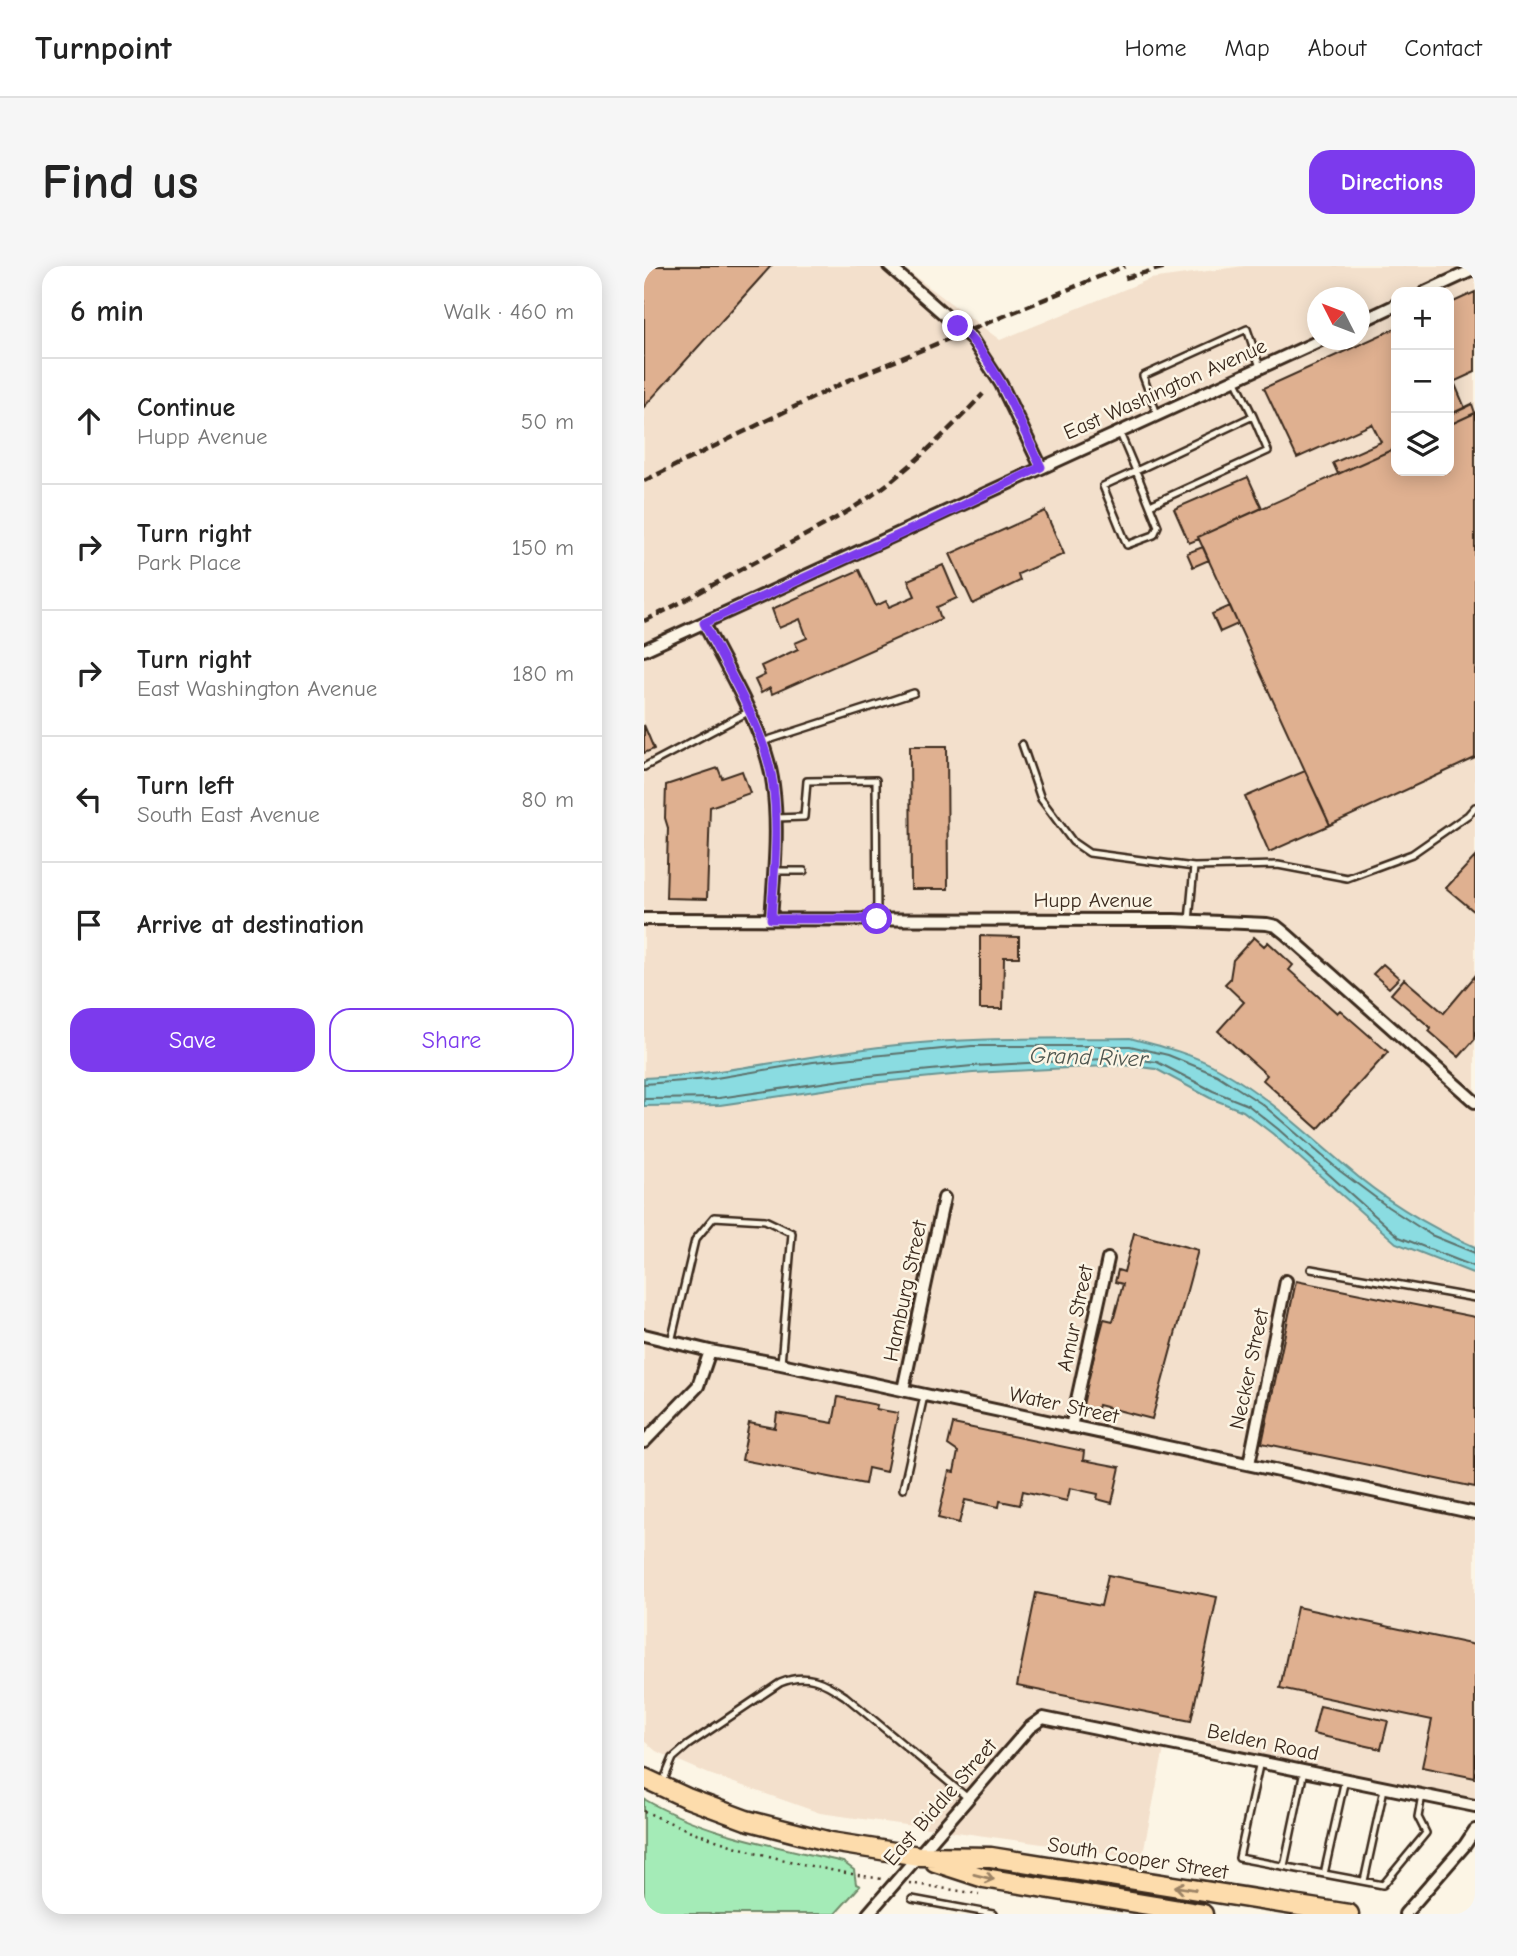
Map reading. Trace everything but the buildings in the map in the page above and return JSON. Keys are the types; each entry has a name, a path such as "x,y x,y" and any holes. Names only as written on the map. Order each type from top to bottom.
{"main road":[{"name":"South Cooper Street","path":"644,1778 716,1810 776,1829 831,1842 919,1856 991,1857 1349,1914"},
{"name":"South Cooper Street","path":"919,1856 984,1878 1203,1914"}],"street":[{"path":"889,266 902,270 971,338 1001,384 1041,467"},
{"path":"1436,287 1475,270"},
{"path":"1370,317 1391,307"},
{"name":"East Washington Avenue","path":"644,650 938,517 1119,430 1307,346"},
{"path":"704,623 762,742 773,784 776,818 771,919"},
{"name":"Hupp Avenue","path":"644,919 1189,921 1276,926 1475,1102"},
{"name":"Hamburg Street","path":"903,1390 944,1198"},
{"name":"Amur Street","path":"1071,1427 1108,1259"},
{"name":"Necker Street","path":"1249,1464 1286,1281"},
{"name":"Water Street","path":"644,1335 1475,1513"},
{"path":"644,1441 698,1386 710,1351"},
{"name":"Belden Road","path":"1043,1718 1475,1806"},
{"name":"East Biddle Street","path":"868,1914 1029,1728 1043,1718"},
{"path":"1405,1914 1475,1830"}],"lane":[{"path":"1157,414 1143,376 1247,329 1260,367"},
{"path":"1150,505 1268,451 1235,379"},
{"path":"1119,430 1136,471 1150,505 1158,526 1154,535 1127,545 1102,485 1136,471 1252,416"},
{"path":"762,742 914,693"},
{"path":"644,767 748,712"},
{"path":"1022,744 1041,799 1073,842 1088,853 1194,867 1278,865 1347,878 1412,854 1468,815 1475,807"},
{"path":"776,818 804,817 807,781 876,780 877,919"},
{"path":"1189,921 1194,867"},
{"path":"774,871 804,871"},
{"path":"671,1342 695,1240 714,1217 765,1220 792,1233 781,1364"},
{"path":"1311,1269 1475,1298"},
{"path":"904,1489 924,1394"},
{"path":"661,1787 673,1758 688,1745 780,1683 795,1677 824,1682 845,1696 969,1799"},
{"path":"1260,1761 1239,1858 1384,1885 1426,1833 1418,1816 1422,1795"},
{"path":"1284,1866 1304,1770"},
{"path":"1324,1874 1345,1779"},
{"path":"1364,1881 1384,1787"},
{"path":"912,1899 993,1914"}],"path":[{"path":"644,1811 715,1841 784,1862 865,1876"}],"shaded area":[{"path":"644,266 901,266 1000,340 1150,279 1244,266 1475,266 1475,1814 1164,1749 1142,1858 820,1813 709,1774 656,1751 644,1741"}],"green space":[{"path":"644,1799 716,1830 843,1862 854,1870 856,1884 860,1886 835,1914 644,1914"}],"water":[{"name":"Grand River","path":"1130,1038 1199,1059 1254,1091 1390,1200 1423,1221 1475,1247 1475,1274 1396,1243 1273,1134 1243,1111 1210,1098 1156,1069 1124,1065 973,1073 870,1083 720,1105 644,1106 644,1078 926,1042"}],"railway":[{"path":"644,481 849,380 1125,266"},
{"path":"1125,278 1169,266"},
{"path":"644,621 860,504 915,461 983,394"}],"route":[{"path":"877,919 771,919 776,818 773,784 762,742 704,623 938,517 1041,467 1001,384 971,338 958,326"}]}
